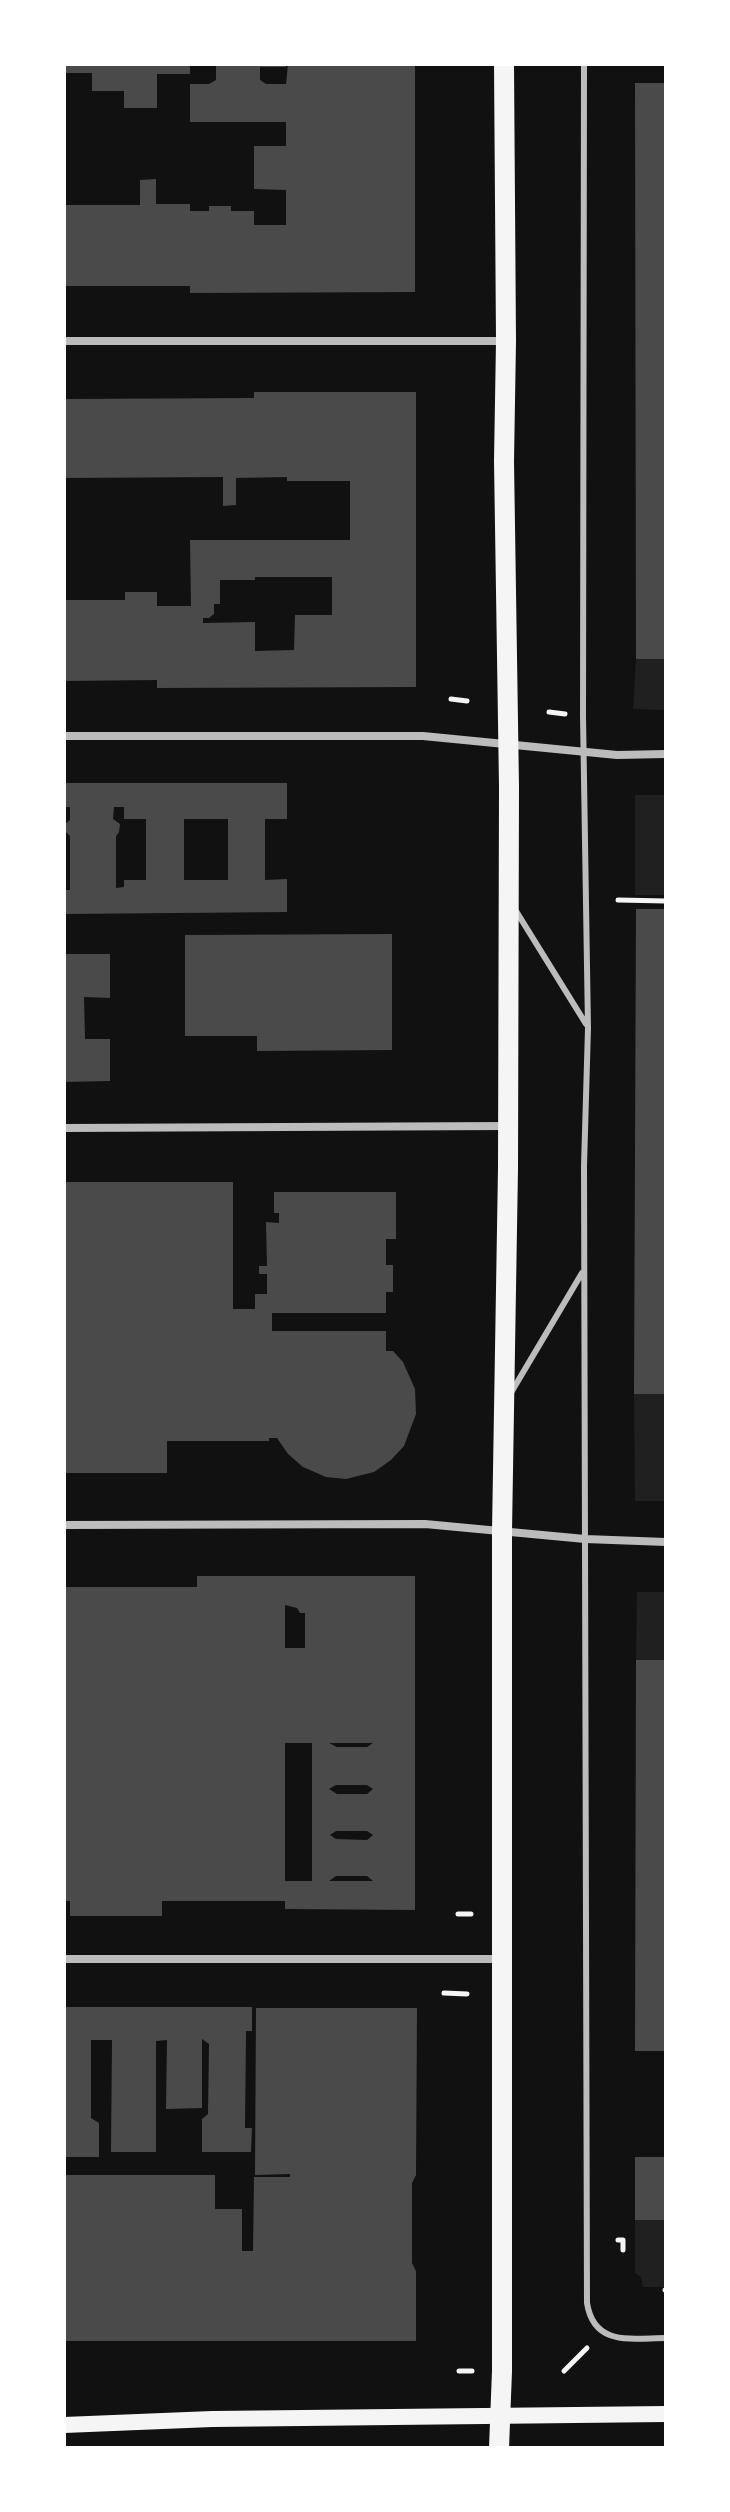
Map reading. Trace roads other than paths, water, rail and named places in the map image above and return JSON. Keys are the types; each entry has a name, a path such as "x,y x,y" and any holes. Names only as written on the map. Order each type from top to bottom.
{"main road":[{"path":"499,2448 509,743 504,461 504,64"},
{"path":"64,2425 212,2419 666,2414"}],"street":[{"path":"64,341 506,341"},
{"path":"64,736 423,736 584,752 666,754"},
{"path":"64,1128 508,1126"},
{"path":"64,1525 425,1524 585,1539 666,1542"},
{"path":"64,1959 503,1959"}],"lane":[{"path":"584,64 584,752 588,1028 584,1270 587,2303 592,2322 600,2331 621,2338 666,2338"},
{"path":"508,899 588,1028"},
{"path":"504,1404 584,1270"}]}
